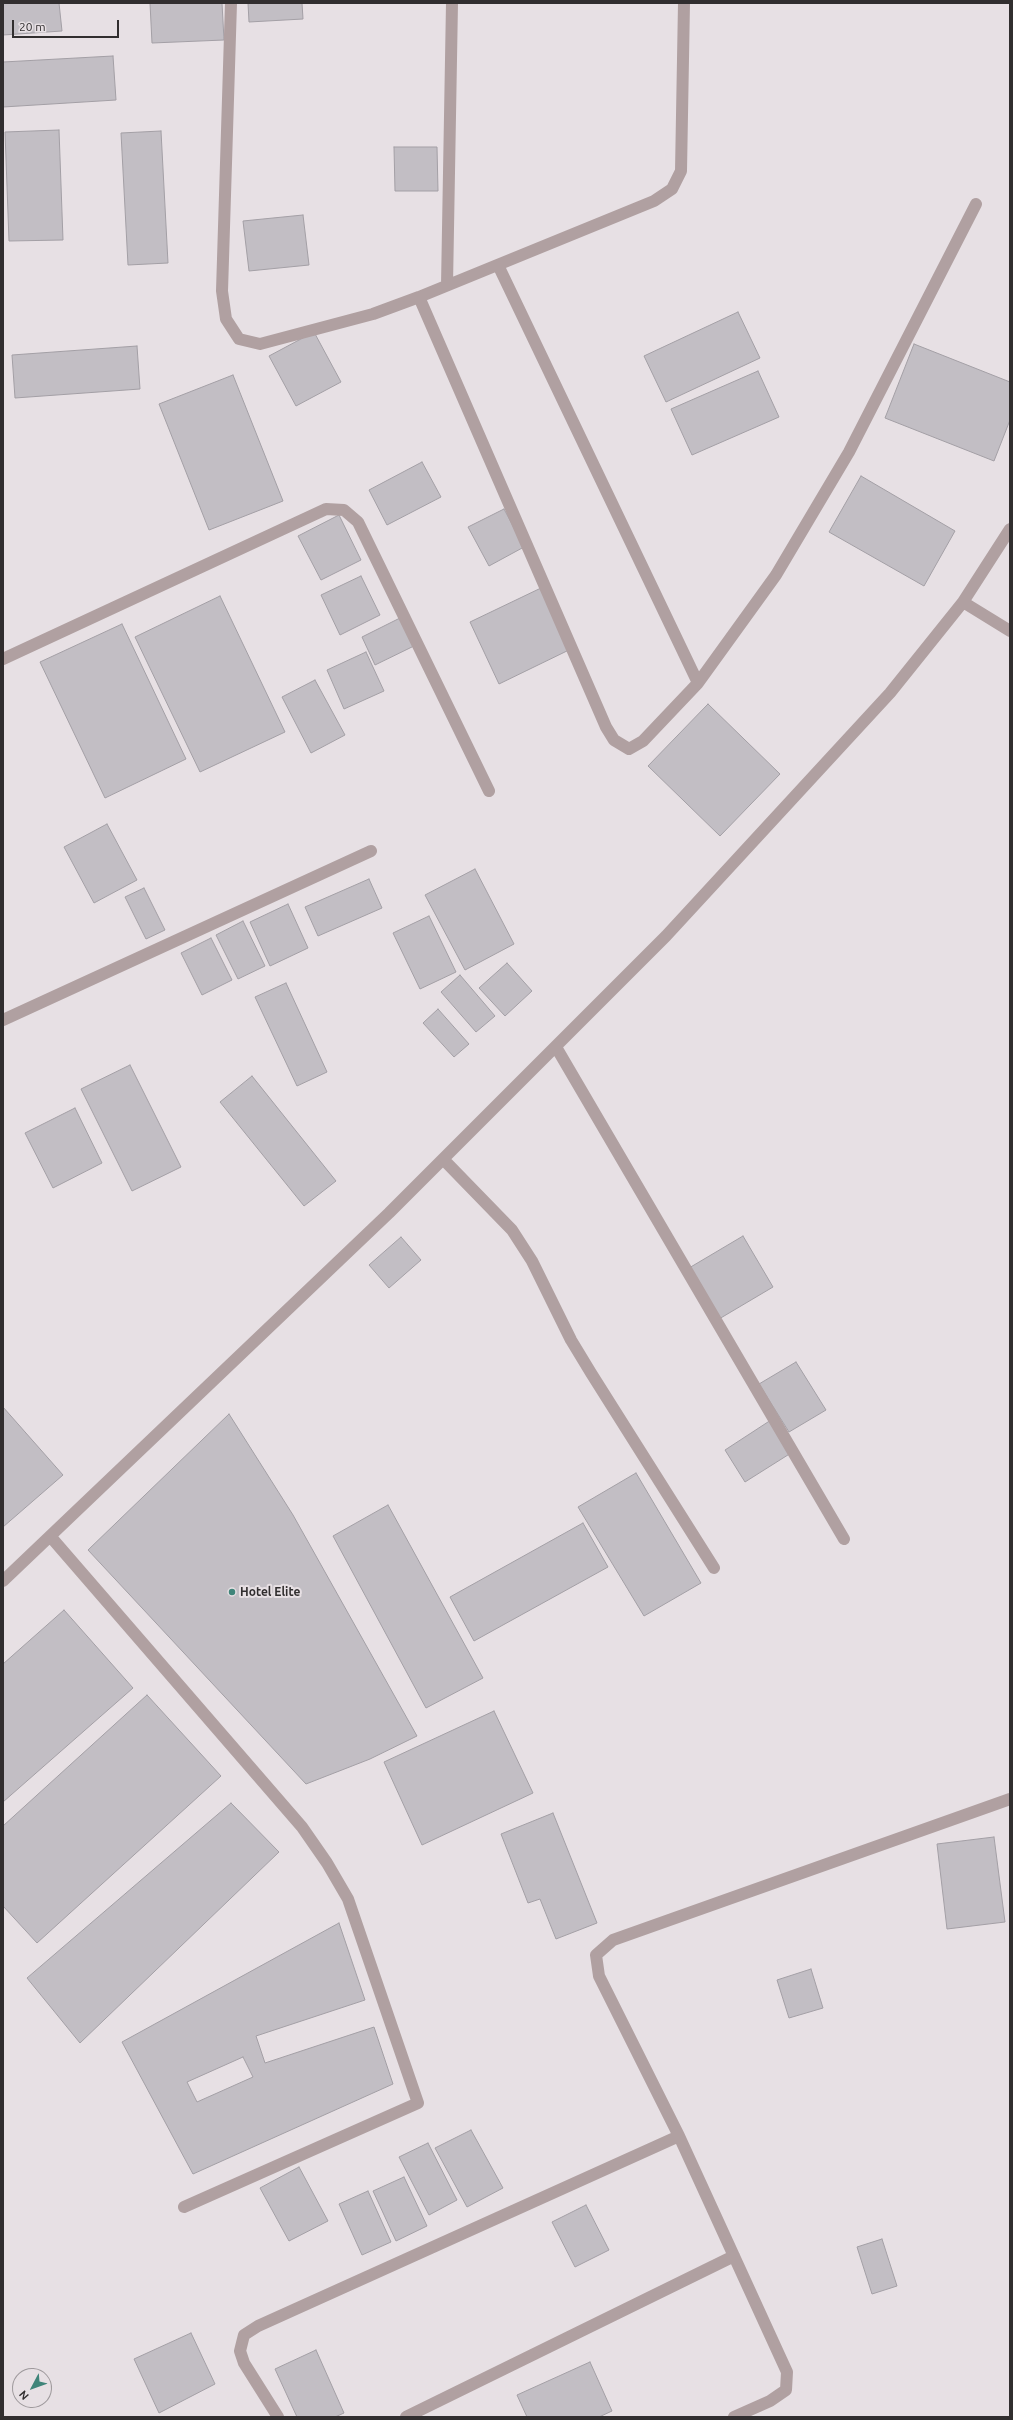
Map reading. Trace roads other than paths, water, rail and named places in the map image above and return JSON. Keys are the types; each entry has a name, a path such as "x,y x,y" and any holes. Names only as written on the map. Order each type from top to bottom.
{"street":[{"path":"231,3 222,291 226,319 239,338 260,344 373,314 419,297 654,201 672,188 681,171 684,3"},
{"path":"447,285 452,3"},
{"path":"419,297 606,727 614,740 629,749 643,741 698,683 776,575 849,452 976,204"},
{"path":"498,265 698,683"},
{"path":"3,660 326,509 344,510 358,522 489,791"},
{"path":"3,1581 443,1159 666,936 885,698 963,602 1010,529"},
{"path":"963,602 1010,631"},
{"path":"3,1020 372,851"},
{"path":"556,1047 844,1538"},
{"path":"443,1159 512,1230 532,1261 583,1360 714,1568"},
{"path":"50,1536 302,1827 327,1863 348,1899 418,2103 184,2207"},
{"path":"734,2417 770,2401 786,2390 787,2372 679,2136 599,1976 596,1955 613,1940 1010,1799"},
{"path":"278,2417 244,2363 240,2351 244,2335 258,2326 679,2136"},
{"path":"406,2417 734,2256"}],"place":[{"name":"Hotel Elite","path":"232,1592"}]}
